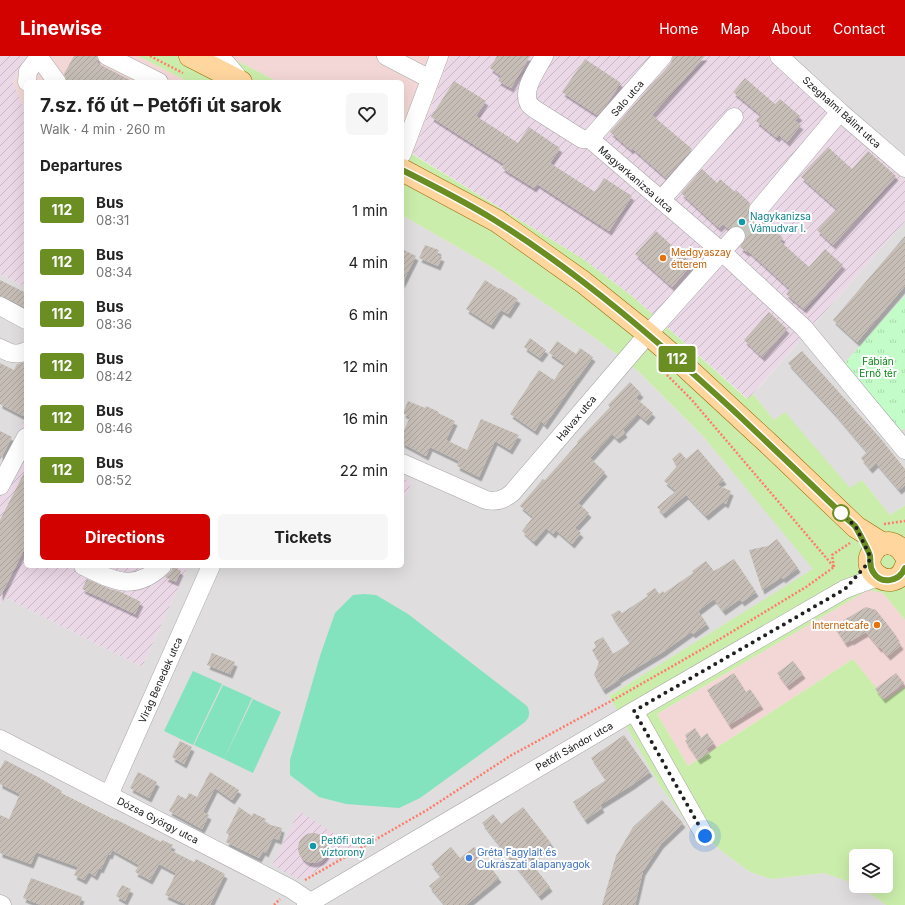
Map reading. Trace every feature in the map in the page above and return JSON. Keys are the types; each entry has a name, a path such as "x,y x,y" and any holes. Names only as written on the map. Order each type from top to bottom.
{"main road":[{"path":"189,66 234,80"},
{"path":"404,171 496,221 583,282 648,334 769,444 893,564"}],"street":[{"path":"27,80 28,72 39,56 56,80"},
{"path":"107,56 154,80"},
{"path":"216,56 236,73 240,80"},
{"path":"386,56 430,79"},
{"path":"404,149 439,56"},
{"name":"Magyarkanizsa utca","path":"544,56 527,92 529,105 582,139 590,139 722,252 804,328 902,440"},
{"name":"Salo utca","path":"590,139 663,56"},
{"name":"Szeghalmi Bálint utca","path":"779,56 840,112 905,168"},
{"path":"758,210 840,112"},
{"path":"661,200 734,117"},
{"name":"Halvax utca","path":"404,464 486,500 495,502 502,500 512,493 648,334 736,236"},
{"path":"0,306 24,319"},
{"path":"0,348 14,354 24,352"},
{"path":"0,486 24,441"},
{"name":"Petőfi Sándor utca","path":"310,904 634,711 845,589 893,564"},
{"path":"87,568 113,580 125,582 143,578 160,568"},
{"name":"Virág Benedek utca","path":"109,795 210,568"},
{"path":"634,711 705,836"},
{"name":"Dózsa György utca","path":"0,739 291,889 310,904"}],"path":[{"path":"150,56 189,66"},
{"path":"291,889 427,810 510,756 622,695 720,639 806,587 834,567"}],"shaded area":[{"path":"0,56 26,56 13,82 22,105 24,106 24,286 0,274"},
{"path":"26,56 138,56 185,80 24,80 24,106 22,105 13,82"},
{"path":"228,56 450,56 413,154 404,149 404,80 274,80"},
{"path":"450,56 765,56 905,180 905,221 748,399 633,297 583,259 413,154"},
{"path":"765,56 905,56 905,180"},
{"path":"404,216 492,267 598,340 637,370 702,435 814,569 609,696 659,784 688,824 727,855 750,872 771,879 824,873 849,881 849,893 869,893 886,905 0,905 0,605 4,597 142,667 187,568 404,568 404,500 412,482 404,479"},
{"path":"905,221 905,295 842,366 900,431 905,428 905,505 890,515 862,480 850,489 785,413 774,420 753,394"},
{"path":"0,274 24,286 24,421 0,466"},
{"path":"24,421 24,568 187,568 142,667 4,597 0,605 0,466"},
{"path":"404,479 412,482 404,500"},
{"path":"868,590 883,593 905,620 905,687 886,701 853,659 688,766 657,714"},
{"path":"299,811 357,848 300,880 272,865"}],"green space":[{"path":"138,56 228,56 274,80 185,80"},
{"path":"404,149 583,259 633,297 747,399 753,394 774,420 785,412 850,488 862,480 890,515 905,505 905,620 883,593 868,590 657,714 688,766 853,659 886,700 905,687 905,905 886,905 869,893 893,893 893,849 849,849 849,882 824,873 771,879 750,872 688,824 659,784 609,696 813,569 702,435 637,370 598,340 492,267 404,216"},
{"name":"Fábián Ernő tér","path":"905,295 905,428 900,431 842,366"},
{"path":"353,595 376,595 408,614 527,706 529,712 529,716 525,722 420,798 399,808 346,804 319,797 290,775 290,760 320,656 335,613"},
{"path":"193,671 222,684 193,745 164,731"},
{"path":"223,685 252,698 224,759 194,745"},
{"path":"253,699 281,712 253,773 224,759"}],"building":[{"path":"74,56 97,56 97,63 130,80 66,80 64,74"},
{"path":"497,56 530,56 511,88 498,81 501,76 490,68"},
{"path":"673,56 705,56 652,115 692,149 666,178 632,148 631,150 610,132 671,63"},
{"path":"585,59 621,83 597,115 562,92"},
{"path":"745,78 775,104 780,99 800,116 795,121 801,125 787,142 779,135 777,138 756,121 761,115 733,92"},
{"path":"454,81 486,101 476,116 518,143 529,127 560,148 550,163 595,192 604,178 632,196 609,231 537,184 534,188 502,168 504,164 431,117"},
{"path":"828,147 852,169 868,151 896,176 833,245 817,230 837,209 801,177"},
{"name":"Nagykanizsa Vámudvar I.","path":"702,169 717,183 720,179 735,192 736,190 750,203 748,214 752,218 761,220 766,217 773,223 770,226 783,238 780,241 809,267 825,249 843,265 804,309 786,294 790,289 748,251 746,252 740,247 746,238 746,232 743,228 732,226 728,229 723,224 719,228 681,193"},
{"name":"Medgyaszay étterem","path":"656,231 692,264 672,287 635,254"},
{"path":"905,236 905,286 857,342 833,320"},
{"path":"425,245 439,250 437,255 442,257 438,266 419,258"},
{"path":"404,250 416,256 404,280"},
{"path":"0,280 24,292 24,307 5,297 0,296"},
{"path":"485,280 518,299 508,314 501,310 491,325 466,309"},
{"path":"769,312 787,329 762,357 744,340"},
{"path":"530,338 546,350 540,358 524,347"},
{"path":"557,341 576,354 580,348 593,357 545,425 541,421 535,431 510,414 539,370 554,380 565,364 549,353"},
{"path":"802,351 881,439 905,469 905,485 899,490 876,463 870,469 861,458 867,452 835,414 788,363"},
{"path":"24,362 23,416 0,404 0,363 14,370 17,364"},
{"path":"630,382 641,393 636,398 653,413 646,421 638,414 623,430 625,433 617,439 612,434 590,458 605,472 578,503 589,513 575,528 581,533 572,544 556,530 553,534 546,528 534,542 522,531 533,517 520,506 610,407 608,405"},
{"path":"408,401 425,408 426,406 455,421 446,440 467,450 481,419 519,435 510,450 495,441 479,477 457,466 459,461 430,447 426,456 404,444 404,430 410,417 404,414"},
{"path":"0,431 12,437 0,460"},
{"path":"698,449 724,480 717,485 731,491 726,504 723,502 706,516 686,495 663,514 657,507 676,491 664,481 677,466 672,459 680,452 686,459"},
{"path":"24,473 24,550 0,597 0,520"},
{"path":"777,539 798,568 783,579 782,577 762,590 749,550 768,546"},
{"path":"734,559 756,592 742,602 740,599 723,611 714,599 698,611 707,624 693,634 691,632 663,652 618,679 619,680 603,690 594,675 599,662 592,650 596,647 594,642 603,637 613,654 630,643 611,615 619,610 622,613 648,596 646,594 655,588 659,594 663,591 664,593 693,573 692,571 706,561 714,571"},
{"path":"172,568 176,568 181,571 176,582 165,577 172,570"},
{"path":"87,579 121,592 141,602 135,614 82,589"},
{"path":"866,607 876,610 897,637 896,638 901,645 888,656 880,647 879,648 866,632 845,643 834,626"},
{"path":"212,653 235,662 230,674 207,665"},
{"path":"793,661 803,674 787,686 777,673"},
{"path":"734,673 746,692 750,689 761,705 729,725 707,690"},
{"path":"896,673 904,683 883,699 875,689"},
{"path":"695,728 701,738 707,733 714,743 706,749 709,753 698,760 685,741 687,739 685,735"},
{"path":"624,735 650,772 600,805 602,808 585,820 573,802 606,780 591,758"},
{"path":"180,741 192,747 184,764 172,757"},
{"path":"5,760 62,791 61,793 161,842 162,840 173,845 170,850 194,862 196,859 225,874 210,905 187,905 165,895 176,873 159,864 150,880 135,872 139,865 112,850 95,876 89,872 84,880 74,875 78,867 36,852 31,864 0,853 0,815 9,819 20,794 0,784 0,769"},
{"path":"138,772 157,782 149,798 130,788"},
{"path":"210,772 239,790 232,800 215,788 203,812 209,815 202,829 169,811 178,795 186,799 189,793 197,797"},
{"path":"662,800 683,823 661,844 643,871 635,905 602,905 616,856 633,827"},
{"path":"239,807 252,816 253,813 266,819 264,823 282,828 279,840 273,838 266,853 263,851 259,858 226,842 229,835 226,833"},
{"path":"523,807 551,843 529,860 550,887 539,896 482,823 493,814 501,824"},
{"name":"Petőfi utcai víztorony","path":"313,833 324,837 328,848 324,859 313,863 302,859 298,848 302,837"},
{"path":"451,847 460,858 474,847 499,878 466,905 445,905 429,886 441,876 431,864"},
{"path":"31,878 82,897 79,905 41,905 23,898"},
{"path":"122,885 131,889 125,901 116,896"}],"tunnel":[{"path":"736,236 758,210"}],"bus line":[{"name":"112","path":"404,171 460,200 496,221 583,282 678,359 856,527 870,556 870,568 873,573 883,580 889,580 900,576 905,568"}],"place":[{"name":"Nagykanizsa Vámudvar I.","path":"742,222"},
{"name":"Medgyaszay étterem","path":"663,258"},
{"name":"Internetcafe","path":"877,625"},
{"name":"Petőfi utcai víztorony","path":"313,846"},
{"name":"Gréta Fagylalt és Cukrászati alapanyagok","path":"469,858"}],"route":[{"path":"705,836 634,711 845,589 869,562 870,556 856,527 841,513"}]}
